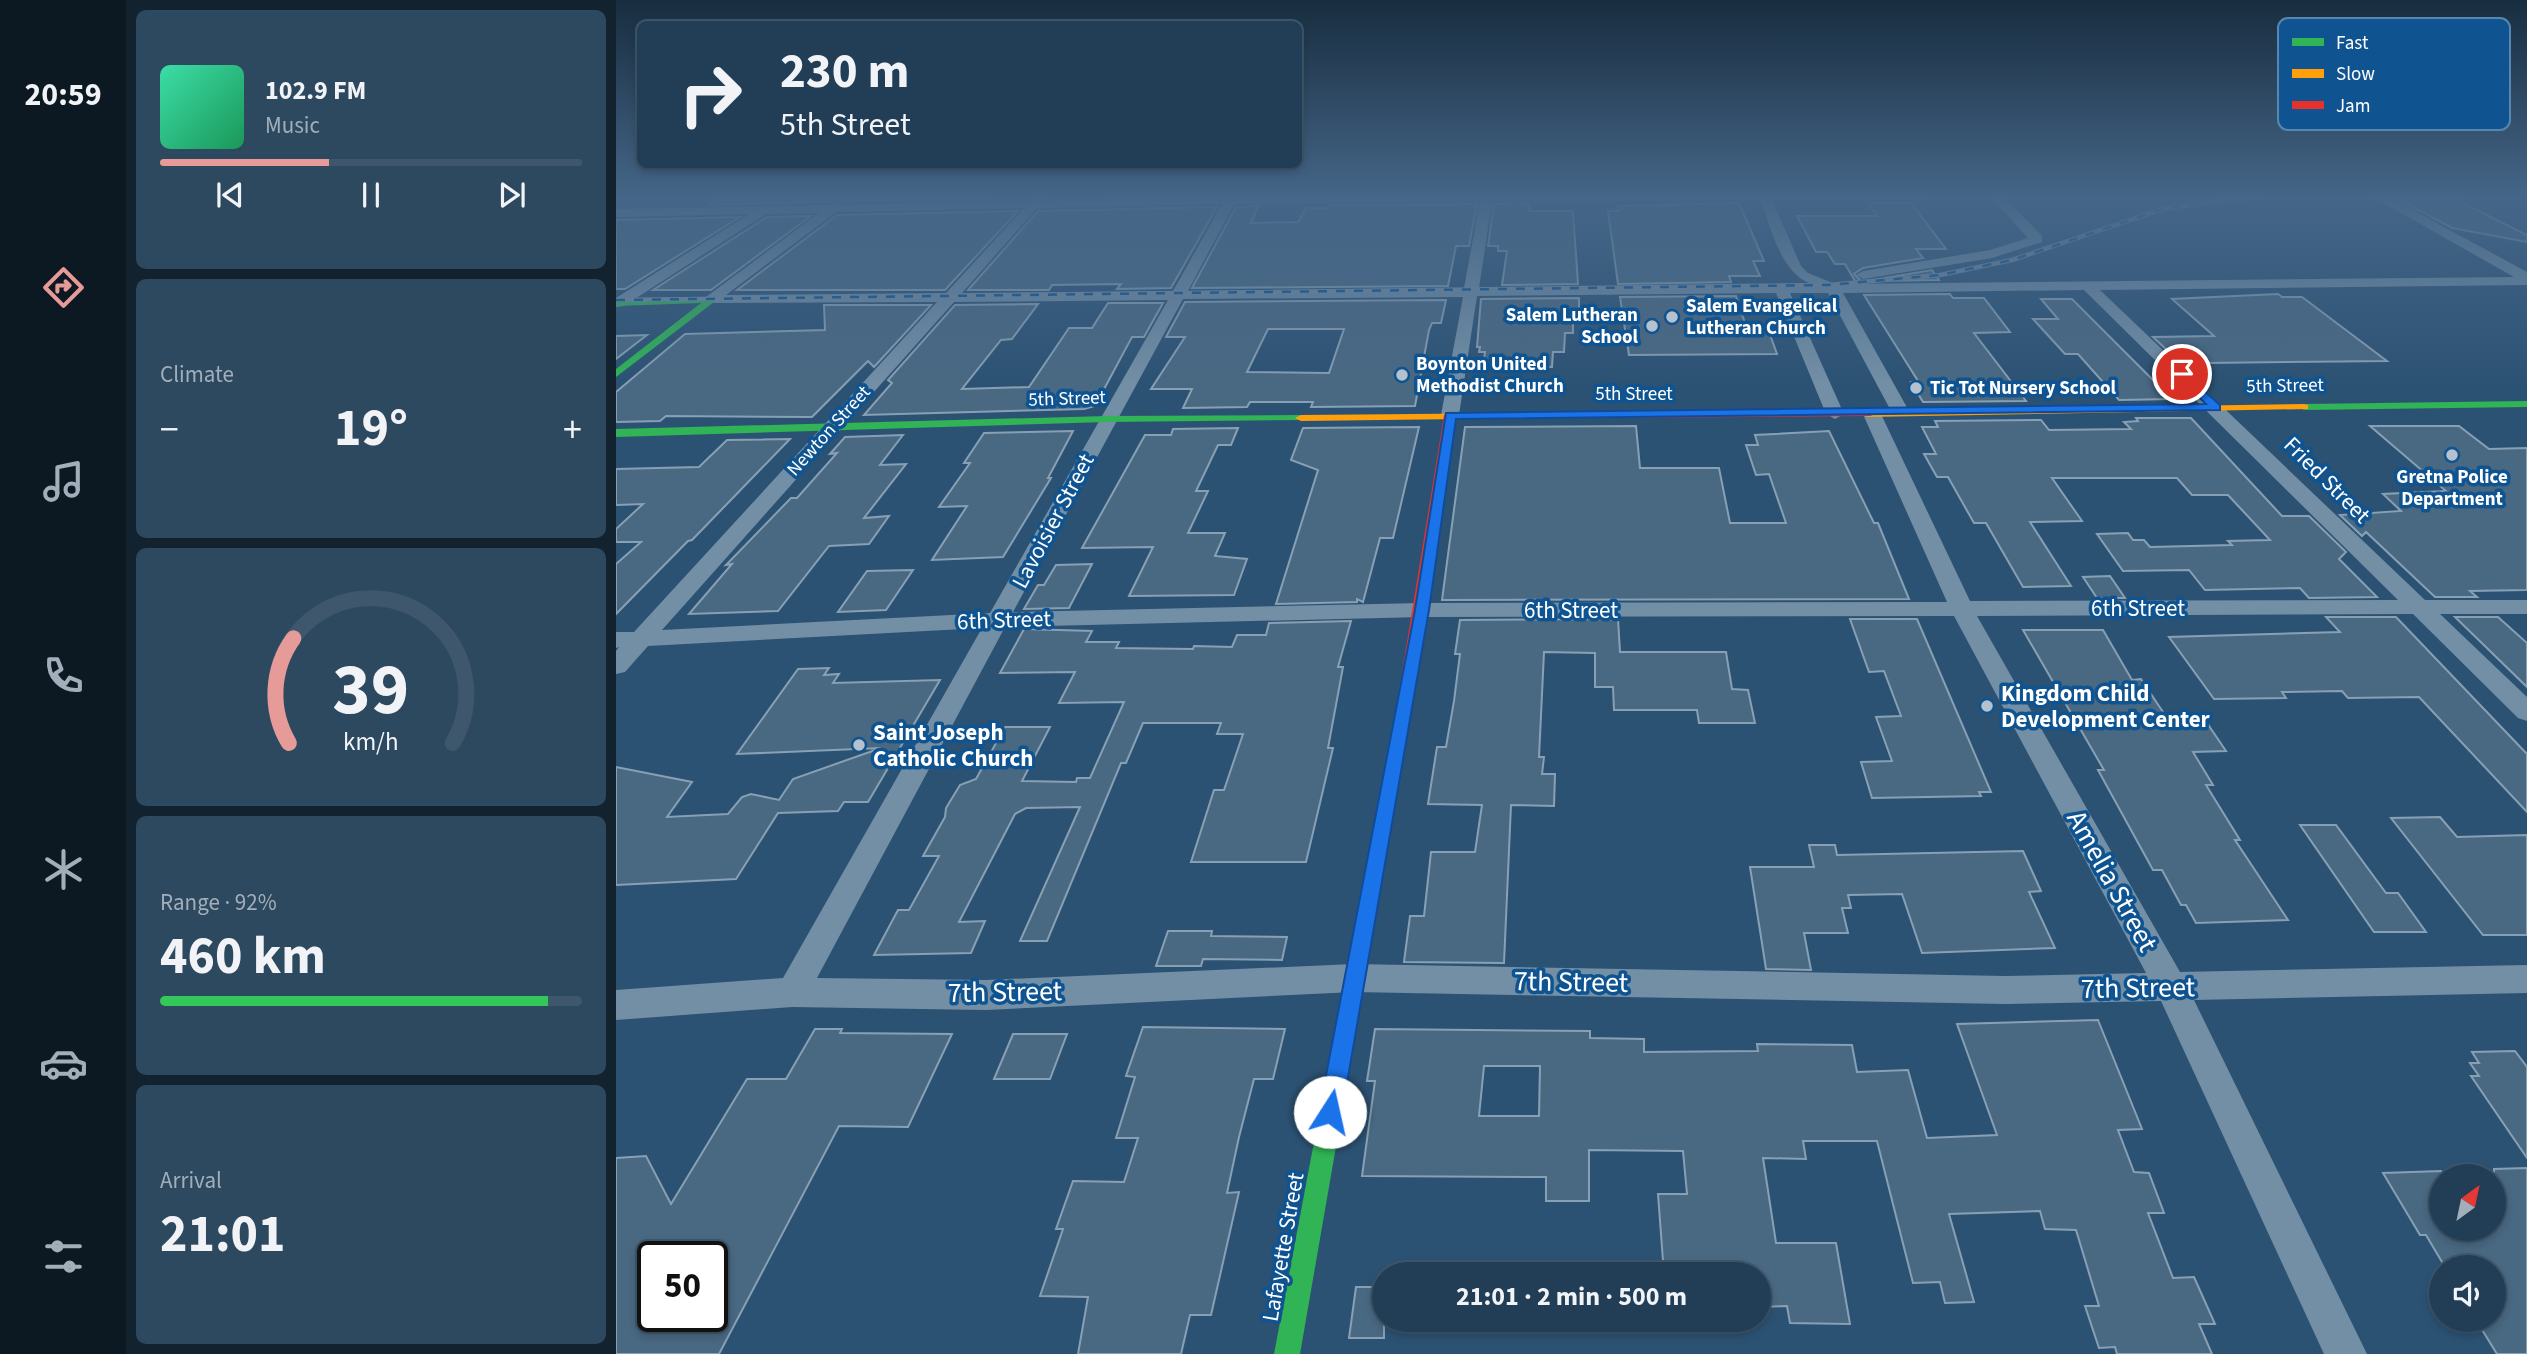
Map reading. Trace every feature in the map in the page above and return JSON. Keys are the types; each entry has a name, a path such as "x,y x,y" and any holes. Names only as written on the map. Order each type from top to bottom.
{"main road":[{"path":"617,304 711,300"},
{"path":"616,374 711,300"},
{"name":"5th Street","path":"616,433 1107,419 1835,414 2527,404"},
{"name":"Lafayette Street","path":"1287,1354 1422,610 1450,415"}],"street":[{"path":"617,304 686,259"},
{"path":"711,300 766,259"},
{"name":"Newton Street","path":"616,666 984,259"},
{"name":"Lavoisier Street","path":"792,992 1000,620 1107,419 1199,259"},
{"name":"Lafayette Street","path":"1450,415 1476,259"},
{"path":"1791,259 1803,276 1833,288"},
{"path":"1782,288 1965,259"},
{"path":"2490,259 2527,280"},
{"path":"711,300 2527,280"},
{"name":"Fried Street","path":"2088,286 2527,712"},
{"path":"1782,288 1835,414"},
{"name":"Amelia Street","path":"1833,288 1870,351 1885,412 1962,609 2171,987 2346,1354"},
{"name":"6th Street","path":"616,640 1000,620 1422,610 2527,607"},
{"name":"7th Street","path":"616,1005 792,992 986,995 1354,978 2005,990 2527,979"}],"building":[{"path":"616,259 673,259 625,289 616,289"},
{"path":"701,259 753,259 711,290 653,290"},
{"path":"778,259 973,259 945,290 737,290"},
{"path":"995,259 1187,259 1171,288 1117,289 1121,284 1052,285 1049,290 968,290"},
{"path":"1208,259 1453,259 1448,286 1192,288"},
{"path":"1506,259 1576,259 1578,284 1502,285"},
{"path":"1615,259 1764,261 1753,261 1760,276 1729,276 1731,282 1618,284"},
{"path":"1832,259 1916,259 1863,268 1854,274 1861,281 1855,281 1845,264 1835,264"},
{"path":"1932,270 1939,280 1867,281"},
{"path":"1950,294 1953,298 1984,298 2010,332 1974,333 2026,401 1923,402 1911,382 1918,381 1864,295"},
{"path":"2278,294 2282,297 2302,297 2387,361 2205,363 2169,352 2153,337 2214,336 2172,299"},
{"path":"1736,296 1748,332 1769,332 1777,354 1629,355 1620,297"},
{"path":"1579,298 1579,313 1573,313 1573,333 1565,333 1564,352 1553,352 1552,367 1483,367 1485,352 1479,352 1480,347 1477,347 1481,299"},
{"path":"2041,299 2072,299 2172,399 2119,400 2078,354 2065,354 2033,319 2058,319"},
{"path":"1446,300 1441,323 1432,323 1429,330 1415,406 1311,407 1313,402 1250,402 1247,407 1183,408 1192,389 1151,389 1185,337 1166,337 1185,302","holes":["1268,329 1344,329 1329,373 1247,372"]},
{"path":"1108,303 1163,303 1144,337 1132,337 1095,406 1084,409 864,415 892,383 888,380 955,305 1038,304 1012,339 1001,340 962,389 1029,387 1069,328 1092,328"},
{"path":"824,305 931,305 874,367 868,361 812,417 666,416 660,421 616,422 616,392 685,334 825,330"},
{"path":"647,335 616,359 616,336"},
{"path":"2136,418 2191,418 2282,516 2309,516 2346,552 2339,559 2377,597 2309,598 2300,588 2205,590 2189,570 2123,571 2097,534 2128,533 2133,540 2144,540 2150,547 2232,545 2228,541 2270,540 2228,495 2192,495 2177,478 2052,478 2082,521 2030,522 2071,586 2023,587 1986,523 1974,523 1948,477 1937,477 1924,454 1936,454 1922,427 1938,427 1935,421 2041,420 2049,430 2131,429 2124,422 2138,421"},
{"path":"1636,426 1640,468 1719,468 1730,523 1786,523 1769,474 1756,475 1746,445 1758,445 1755,435 1829,431 1874,523 1878,523 1909,599 1442,600 1465,427"},
{"path":"2370,426 2459,426 2489,449 2527,448 2527,590 2470,591 2477,597 2435,597 2366,532 2362,536 2340,515 2401,511 2383,494 2446,491"},
{"path":"1419,427 1393,538 1380,538 1363,602 1357,599 1357,602 1276,604 1318,470 1291,460 1303,428"},
{"path":"1238,428 1231,445 1218,445 1196,491 1208,491 1188,533 1225,533 1215,556 1247,559 1234,595 1129,596 1153,547 1082,548 1145,435 1171,435 1173,429"},
{"path":"1073,431 1048,478 1051,478 1003,557 932,560 967,506 939,507 970,463 964,463 984,433"},
{"path":"903,435 880,465 906,464 864,518 889,516 869,544 829,546 778,611 689,614 732,564 726,565 791,498 797,498 837,453 830,454 845,437"},
{"path":"790,439 616,614 616,564 641,542 616,542 616,529 643,504 616,505 616,469 699,467 727,440"},
{"path":"1092,564 1069,608 1024,609 1038,585 1044,585 1056,565"},
{"path":"913,570 886,610 838,612 867,571"},
{"path":"2110,576 2125,598 2097,598 2083,577"},
{"path":"2326,617 2396,617 2527,754 2527,812 2419,697 2348,698 2342,691 2282,692 2286,698 2214,699 2169,637 2340,632"},
{"path":"2455,617 2498,617 2527,643 2527,687"},
{"path":"1618,619 1620,652 1726,652 1732,689 1748,690 1755,723 1699,723 1697,710 1614,710 1613,687 1595,687 1595,653 1544,652 1539,757 1544,757 1542,774 1555,774 1554,806 1511,805 1504,963 1404,962 1410,916 1424,916 1431,852 1475,852 1482,805 1428,804 1437,747 1446,747 1454,701 1460,654 1455,654 1460,620"},
{"path":"1850,619 1917,619 1991,792 1979,792 1981,796 1872,798 1861,762 1892,761 1876,717 1901,716 1884,671 1869,672"},
{"path":"1351,621 1338,667 1343,667 1328,748 1333,748 1306,862 1191,862 1214,790 1224,790 1243,734 1217,734 1221,723 1143,723 1126,763 1121,763 1047,941 1020,941 1080,807 1026,808 1015,814 959,922 985,921 971,953 874,955 898,910 909,910 939,856 923,856 945,817 946,808 960,785 976,779 1005,727 1050,727 1022,781 1076,782 1077,778 1090,778 1124,702 1059,703 1075,672 1000,673 1024,629 1092,631 1086,642 1119,642 1116,648 1193,649 1194,646 1232,647 1237,635 1266,635 1269,623"},
{"path":"2023,630 2103,630 2132,680 2141,679 2171,724 2207,723 2226,751 2193,752 2213,785 2206,785 2240,840 2235,840 2288,920 2196,923 2186,905 2181,905 2162,870 2153,870 2098,770 2104,770"},
{"path":"829,668 824,675 839,674 833,683 940,680 868,802 844,802 838,811 778,813 736,879 616,885 616,767 692,782 667,817 728,814 742,797 751,794 779,800 793,779 881,748 737,754 798,669"},
{"path":"2440,817 2457,837 2527,835 2527,935 2483,935 2391,818"},
{"path":"2300,825 2336,825 2386,893 2398,893 2426,932 2374,932"},
{"path":"1809,845 1835,845 1837,855 2023,851 2041,891 2029,892 2055,948 1922,953 1902,894 1848,895 1851,908 1842,908 1848,933 1804,933 1811,970 1766,969 1750,867 1814,867"},
{"path":"1168,931 1212,931 1211,936 1287,937 1282,960 1203,959 1201,966 1156,966"},
{"path":"2098,1020 2142,1129 2118,1130 2134,1172 2149,1173 2164,1213 2148,1213 2173,1278 2194,1277 2215,1324 2199,1324 2212,1354 2117,1354 2115,1347 2099,1348 2085,1306 2099,1306 2076,1230 2045,1229 2040,1211 1949,1214 1974,1302 1945,1303 1940,1282 1913,1283 1877,1141 1803,1141 1806,1159 1763,1158 1776,1243 1836,1243 1850,1324 1790,1323 1787,1306 1771,1307 1771,1262 1663,1262 1658,1194 1687,1194 1683,1151 1589,1150 1589,1201 1546,1201 1546,1177 1362,1176 1375,1081 1367,1081 1375,1029 1590,1031 1590,1038 1644,1039 1644,1052 1758,1051 1757,1044 1852,1045 1857,1072 1908,1070 1927,1138 1997,1135 1957,1024","holes":["1484,1066 1540,1066 1539,1116 1479,1116"]},
{"path":"1143,1027 1285,1029 1273,1079 1254,1079 1227,1193 1239,1192 1211,1315 1190,1315 1181,1354 1078,1354 1088,1297 1040,1296 1063,1229 1056,1229 1073,1181 1124,1182 1138,1138 1116,1138 1135,1077 1126,1076"},
{"path":"815,1029 842,1029 840,1033 952,1034 908,1127 839,1126 719,1354 616,1354 616,1158 646,1156 671,1204 747,1079 786,1079"},
{"path":"1013,1034 1067,1034 1050,1079 994,1079"},
{"path":"2515,1051 2527,1067 2527,1158 2471,1076 2479,1076 2470,1063 2479,1063 2472,1052"},
{"path":"2527,1168 2527,1354 2497,1354 2483,1332 2506,1332 2506,1255 2438,1255 2430,1241 2506,1241 2506,1169"},
{"path":"2429,1171 2429,1240 2426,1235 2420,1235 2383,1173"},
{"path":"1356,1287 1372,1287 1372,1332 1384,1332 1384,1338 1349,1338"}],"railway":[{"path":"616,300 1828,285 1940,275 2014,259"}],"traffic: fast":[{"path":"616,303 711,300"},
{"path":"616,374 711,300"},
{"path":"2304,407 2527,404"},
{"path":"616,433 1107,419 1301,418"},
{"path":"1287,1354 1406,697"}],"traffic: slow":[{"path":"1867,414 2304,407"},
{"path":"1301,418 1630,415"}],"traffic: jam":[{"path":"1630,415 1867,414"},
{"path":"1406,697 1450,415"}],"place":[{"name":"Salem Evangelical Lutheran Church","path":"1672,317"},
{"name":"Salem Lutheran School","path":"1652,326"},
{"name":"Boynton United Methodist Church","path":"1402,375"},
{"name":"Tic Tot Nursery School","path":"1916,388"},
{"name":"Gretna Police Department","path":"2452,455"},
{"name":"Kingdom Child Development Center","path":"1987,706"},
{"name":"Saint Joseph Catholic Church","path":"859,745"}],"route":[{"path":"1330,1112 1422,610 1450,415 1835,414 2216,408 2182,374"}]}
